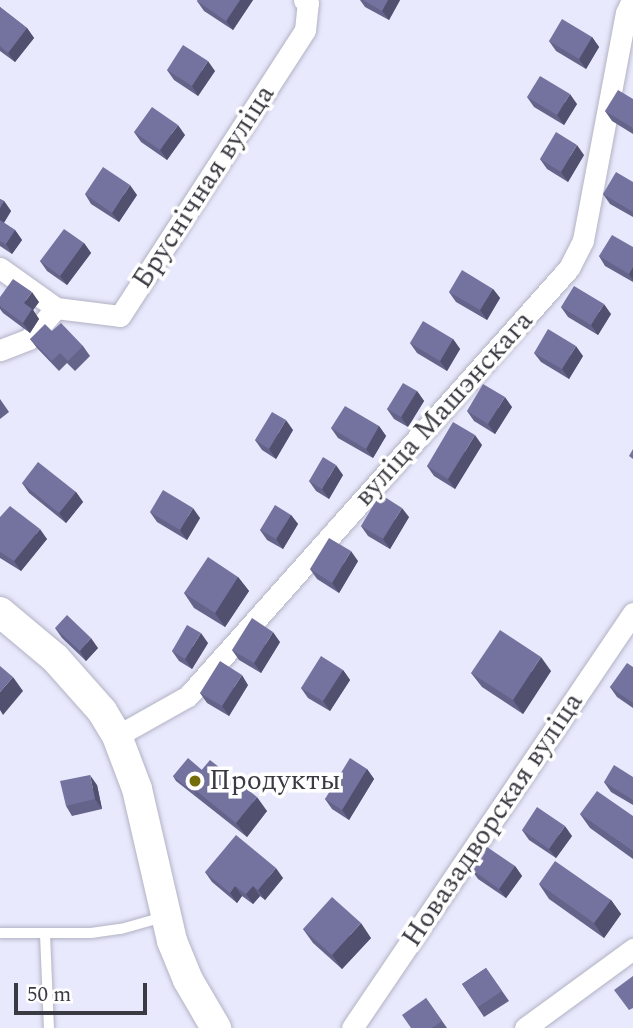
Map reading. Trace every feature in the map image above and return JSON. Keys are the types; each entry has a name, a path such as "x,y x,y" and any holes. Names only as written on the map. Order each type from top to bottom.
{"main road":[{"path":"0,612 55,658 102,711 117,736 137,789 165,916 188,980 216,1028"}],"street":[{"name":"Бруснічная вуліца","path":"56,308 120,316 305,30 307,3 304,0"},
{"name":"вуліца Машэнскага","path":"117,736 188,696 569,268 583,240 626,13 632,0"},
{"path":"0,268 56,308 29,339 0,350"},
{"name":"Новазадворская вуліца","path":"352,1028 633,612"},
{"path":"525,1028 633,949"}],"lane":[{"path":"0,933 107,932 165,916"},
{"path":"45,934 49,1028"}],"building":[{"path":"198,0 240,0 226,21"},
{"path":"363,0 388,0 382,11"},
{"path":"0,7 27,28 8,53 0,46"},
{"path":"562,19 592,37 579,59 549,41"},
{"path":"183,45 208,61 192,86 167,70"},
{"path":"540,76 570,94 557,115 527,97"},
{"path":"618,90 633,99 633,128 605,111"},
{"path":"152,107 178,125 160,150 134,132"},
{"path":"556,132 577,145 561,172 540,159"},
{"path":"103,167 130,185 112,213 85,194"},
{"path":"616,172 633,182 633,212 603,194"},
{"path":"0,220 15,230 6,244 0,241"},
{"path":"64,229 84,243 60,276 40,261"},
{"path":"612,235 633,247 633,267 629,274 599,256"},
{"path":"462,270 493,289 480,310 449,292"},
{"path":"13,279 32,292 24,303 32,309 23,323 0,306 0,297"},
{"path":"574,286 604,304 591,325 561,307"},
{"path":"423,321 453,339 440,361 410,343"},
{"path":"61,323 83,346 68,361 60,353 52,361 30,339 45,324 52,331"},
{"path":"548,329 576,346 562,369 534,353"},
{"path":"403,383 417,391 401,417 387,409"},
{"path":"483,384 505,397 488,424 467,411"},
{"path":"345,406 379,426 366,449 331,428"},
{"path":"272,412 286,420 269,449 255,440"},
{"path":"453,422 475,435 448,479 427,466"},
{"path":"323,457 336,465 322,489 309,481"},
{"path":"38,462 76,492 59,513 22,483"},
{"path":"163,490 193,508 180,530 150,512"},
{"path":"380,494 402,508 383,539 361,526"},
{"path":"275,505 291,515 276,539 260,530"},
{"path":"10,506 40,529 14,561 0,552 0,517"},
{"path":"329,538 351,551 332,583 310,569"},
{"path":"208,557 238,577 215,613 184,593"},
{"path":"67,615 91,638 80,651 55,628"},
{"path":"252,618 273,632 254,663 232,650"},
{"path":"187,625 201,633 185,659 172,651"},
{"path":"500,630 541,657 513,700 471,673"},
{"path":"321,656 343,670 323,701 301,688"},
{"path":"220,661 242,675 222,706 200,693"},
{"path":"627,663 633,667 633,703 610,687"},
{"path":"0,666 13,677 0,692"},
{"path":"188,758 202,770 189,785 196,795 173,776"},
{"path":"350,758 367,769 342,810 325,799"},
{"path":"210,760 257,797 236,823 189,785"},
{"path":"614,765 633,777 633,800 604,782"},
{"path":"90,775 95,799 66,806 60,781"},
{"path":"597,791 633,816 633,851 580,814"},
{"path":"537,807 565,826 549,849 522,830"},
{"path":"236,835 276,868 258,890 253,886 246,894 235,886 230,893 205,872"},
{"path":"487,847 515,866 499,889 471,869"},
{"path":"555,861 611,900 594,923 539,884"},
{"path":"332,897 361,923 332,955 303,929"},
{"path":"486,968 502,991 478,1007 462,984"},
{"path":"633,976 633,1008 629,1010 614,990"},
{"path":"426,998 442,1021 432,1028 411,1028 402,1015"}],"place":[{"name":"Продукты","path":"195,781"}]}
